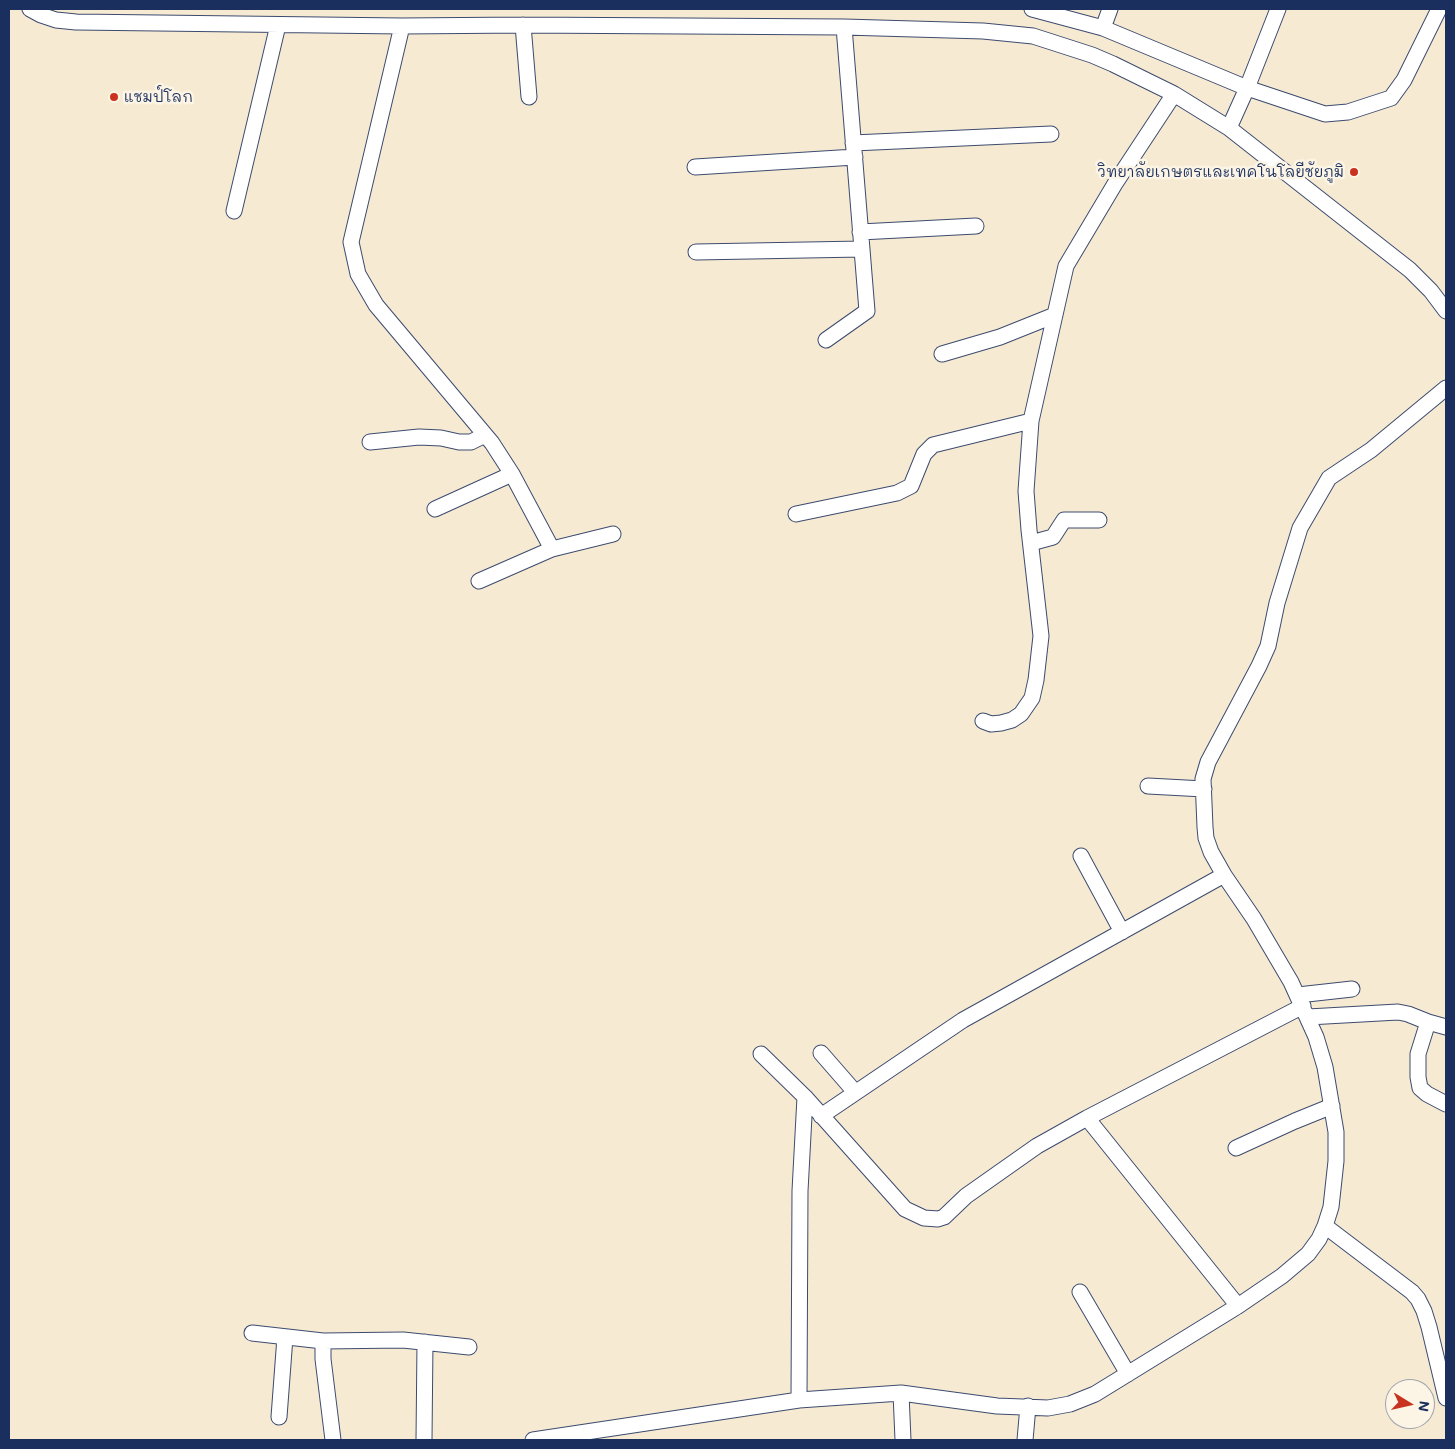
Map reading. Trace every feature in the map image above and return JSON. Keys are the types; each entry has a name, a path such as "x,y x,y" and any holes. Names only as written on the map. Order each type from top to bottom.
{"street":[{"path":"30,9 48,18 76,22 844,28 983,31 1034,36 1092,55 1174,94 1229,128 1410,270 1431,291 1446,311"},
{"path":"1032,9 1103,28 1248,88 1325,114 1348,112 1391,98 1404,80 1438,9"},
{"path":"1103,28 1110,9"},
{"path":"1229,128 1248,88 1278,9"},
{"path":"234,211 278,25"},
{"path":"524,25 529,97"},
{"path":"402,26 351,242 358,274 376,305 485,435 512,474 552,549"},
{"path":"826,340 866,311 844,28"},
{"path":"983,721 992,724 1012,720 1022,714 1032,698 1039,661 1042,636 1026,491 1031,421 1066,266 1116,182 1174,94"},
{"path":"695,167 854,150 1051,134"},
{"path":"860,232 976,226"},
{"path":"696,252 862,249"},
{"path":"942,354 1000,337 1055,315"},
{"path":"533,1440 588,1436 798,1400 901,1393 997,1406 1048,1408 1070,1404 1095,1394 1238,1306 1297,1264 1313,1246 1325,1226 1331,1207 1336,1161 1336,1132 1321,1054 1303,1006 1276,954 1211,852 1206,838 1203,779 1208,762 1268,646 1277,603 1300,528 1329,478 1371,450 1446,388"},
{"path":"796,514 897,493 911,486 924,454 933,445 1031,421"},
{"path":"370,442 419,437 471,442 485,435"},
{"path":"435,509 512,474"},
{"path":"1031,543 1053,537 1064,520 1099,520"},
{"path":"479,581 552,549 613,534"},
{"path":"1148,786 1204,789"},
{"path":"1081,856 1122,932"},
{"path":"821,1116 963,1020 1224,875"},
{"path":"761,1054 804,1097 905,1209 914,1215 932,1220 944,1217 966,1196 1037,1146 1087,1118 1303,1006 1352,988"},
{"path":"1303,1006 1398,1012 1446,1027"},
{"path":"1428,1022 1418,1054 1420,1088 1446,1104"},
{"path":"821,1052 855,1092"},
{"path":"798,1400 800,1192 804,1097"},
{"path":"1236,1148 1295,1120 1332,1106"},
{"path":"1087,1118 1238,1306"},
{"path":"1325,1226 1412,1292 1418,1299 1429,1327 1446,1398"},
{"path":"1080,1292 1128,1374"},
{"path":"252,1333 323,1341 403,1340 469,1347"},
{"path":"279,1417 285,1337"},
{"path":"323,1341 323,1359 333,1440"},
{"path":"424,1342 424,1440"},
{"path":"901,1393 903,1440"},
{"path":"1025,1440 1028,1406"}],"place":[{"name":"แชมป์โลก","path":"114,97"},
{"name":"วิทยาลัยเกษตรและเทคโนโลยีชัยภูมิ","path":"1354,172"}]}
